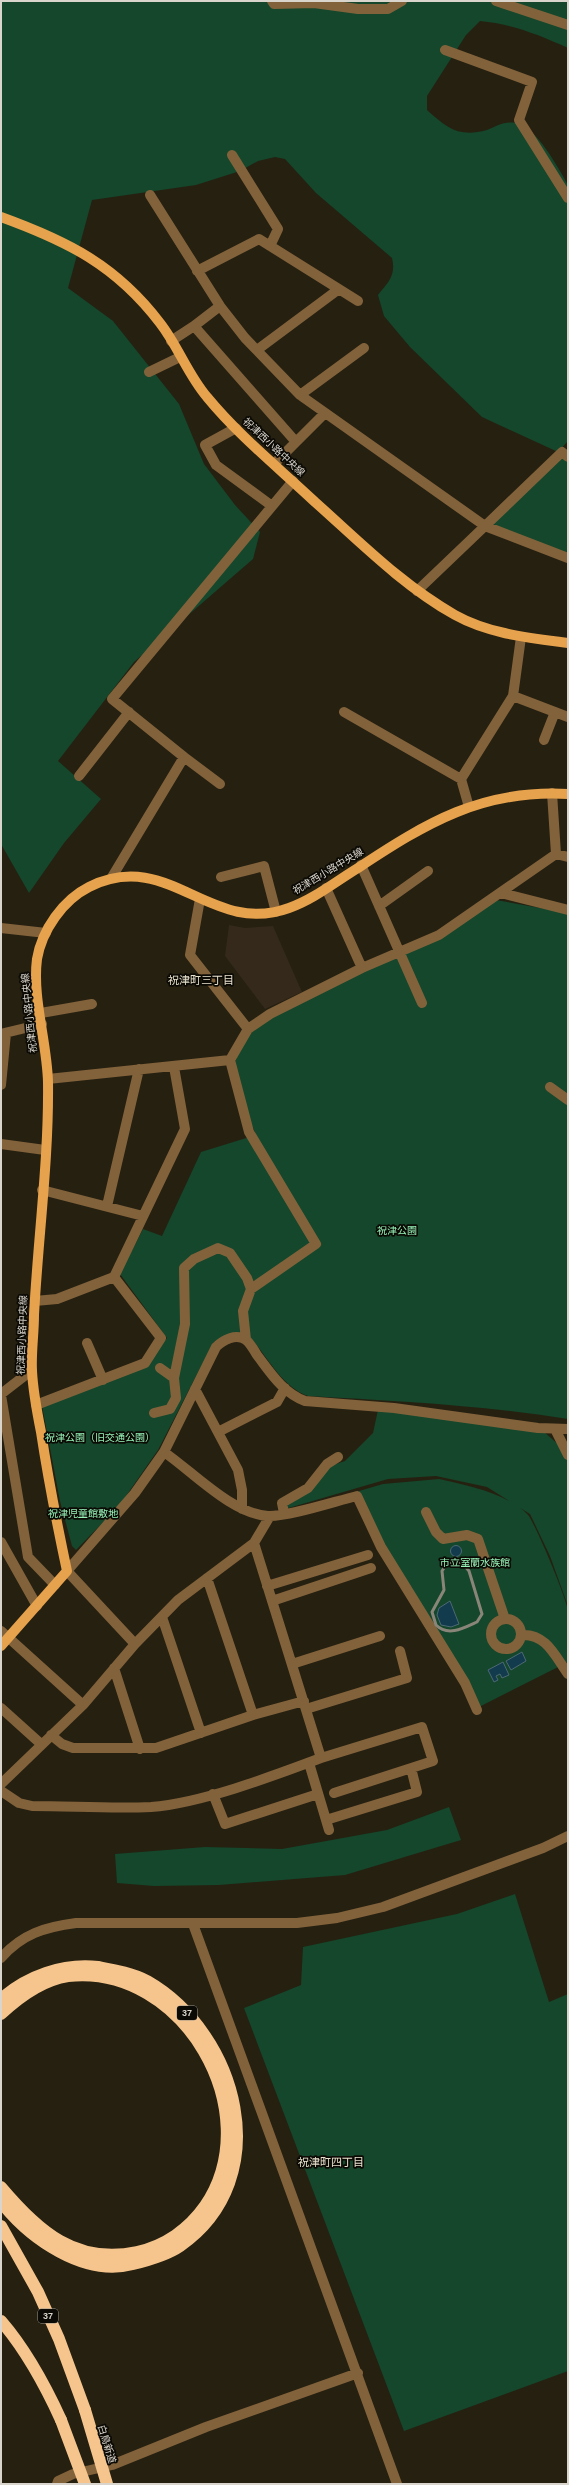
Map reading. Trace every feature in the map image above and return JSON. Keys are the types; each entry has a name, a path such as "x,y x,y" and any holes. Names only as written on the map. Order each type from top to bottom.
{"highway":[{"name":"37","path":"1,1999 28,1980 57,1969 85,1966 117,1970 146,1981 183,2008 211,2042 223,2066 232,2092 236,2129 236,2151 230,2180 214,2202 202,2227 180,2246 155,2258 128,2265 96,2265 66,2255 47,2244 24,2226 1,2202"},
{"name":"37","path":"1,2014 15,2001 36,1988 68,1976 90,1976 114,1979 133,1986 175,2014 195,2037 210,2062 224,2101 228,2140 226,2158 214,2202 179,2233 145,2250 116,2257 82,2251 61,2242 41,2230 1,2187"},
{"name":"白鳥新道","path":"1,2226 38,2292 53,2326 85,2410 108,2484"},
{"path":"1,2321 29,2359 46,2388 61,2420 85,2484"}],"main road":[{"name":"祝津西小路中央線","path":"1,217 48,234 93,259 145,305 161,324 180,357 206,396 236,428 353,538 417,591 456,616 491,629 521,637 568,644"},
{"name":"祝津西小路中央線","path":"67,1571 50,1489 36,1405 32,1370 48,1079 36,975 37,959 46,933 54,918 72,898 87,887 112,877 145,876 156,878 200,900 222,908 248,914 276,912 308,900 420,828 468,807 516,796 552,793 568,794"},
{"path":"1,1646 5,1634 37,1606 67,1571"}],"street":[{"path":"272,1 274,4 314,3 358,9 388,9 402,1"},
{"path":"496,1 568,25"},
{"path":"444,50 532,82 519,120 568,198"},
{"path":"232,155 278,229 270,246"},
{"path":"150,195 220,306 257,350 300,395 485,526 568,558"},
{"path":"197,271 259,240 358,301"},
{"path":"257,350 339,289"},
{"path":"171,341 220,306"},
{"path":"194,326 296,442"},
{"path":"300,395 364,348"},
{"path":"149,372 180,357"},
{"path":"274,464 325,413"},
{"path":"236,428 205,445 216,465 272,506"},
{"path":"417,591 562,452 568,458"},
{"path":"220,784 112,699 293,481"},
{"path":"468,807 461,779 513,696 521,637"},
{"path":"513,696 568,717"},
{"path":"79,776 129,712"},
{"path":"344,712 461,779"},
{"path":"544,740 555,712"},
{"path":"112,877 184,757"},
{"path":"552,793 556,854"},
{"path":"246,1340 243,1311 251,1289 316,1244 249,1132 230,1060 248,1029 270,1014 362,968 439,935 556,854 568,857"},
{"path":"361,865 422,1003"},
{"path":"221,877 264,866 276,912"},
{"path":"379,906 428,871"},
{"path":"326,888 362,968"},
{"path":"501,893 568,910"},
{"path":"200,900 190,955 248,1029"},
{"path":"1,928 46,933"},
{"path":"41,1013 92,1004"},
{"path":"1,1085 3,1034 42,1024"},
{"path":"48,1079 230,1060"},
{"path":"35,1301 57,1299 114,1277 185,1129 174,1066"},
{"path":"107,1206 140,1069"},
{"path":"550,1087 568,1100"},
{"path":"1,1144 45,1150"},
{"path":"42,1190 143,1216"},
{"path":"154,1413 170,1409 176,1398 174,1378 185,1324 184,1268 194,1259 218,1248 230,1253 247,1278 251,1289"},
{"path":"36,1405 145,1363 161,1338 114,1277"},
{"path":"135,1644 67,1571 135,1493 164,1452 216,1347 221,1342 238,1337 246,1340 292,1397 305,1401 394,1408 555,1429 568,1428"},
{"path":"87,1343 103,1380"},
{"path":"160,1368 174,1378"},
{"path":"32,1370 1,1394 28,1557 55,1585"},
{"path":"195,1388 238,1470 242,1490 242,1508"},
{"path":"218,1432 277,1402 285,1388"},
{"path":"555,1429 568,1455"},
{"path":"164,1452 251,1513 270,1516 357,1496 381,1547 466,1683 477,1710"},
{"path":"284,1513 282,1503 308,1488 327,1464 338,1457"},
{"path":"426,1512 439,1536 443,1539 467,1535 478,1538 505,1619 518,1626 521,1635"},
{"path":"1,1784 83,1705 135,1644 178,1600 254,1543 270,1516"},
{"path":"1,1542 37,1606"},
{"path":"254,1543 321,1758"},
{"path":"268,1586 368,1555"},
{"path":"272,1601 371,1568"},
{"path":"207,1578 253,1715"},
{"path":"162,1617 201,1733"},
{"path":"505,1619 496,1622 491,1630 494,1644 503,1649 513,1648 521,1635"},
{"path":"5,1634 83,1705"},
{"path":"521,1635 532,1634 544,1640 568,1674"},
{"path":"292,1664 380,1636"},
{"path":"51,1735 62,1744 73,1748 156,1748 253,1715 305,1705 407,1678 400,1651"},
{"path":"114,1668 140,1749"},
{"path":"1,1708 41,1744"},
{"path":"1,1791 19,1803 38,1806 151,1807 214,1794 321,1758 422,1727 433,1762 334,1793"},
{"path":"309,1762 327,1825 417,1792 411,1768"},
{"path":"214,1794 225,1824 318,1794"},
{"path":"1,1958 12,1945 34,1931 76,1923 297,1923 337,1918 383,1907 543,1848 568,1836"},
{"path":"192,1924 358,2373 397,2484"},
{"path":"57,2484 58,2481 73,2474 112,2465 206,2427 358,2373"}],"shaded area":[{"path":"229,925 245,928 273,926 302,992 265,1009 225,956"}],"green space":[{"path":"1,1 568,1 568,48 525,31 492,22 480,21 466,35 427,96 427,110 441,122 454,130 469,133 477,132 508,123 516,123 524,126 546,149 568,185 568,441 558,452 482,417 410,347 384,316 378,295 391,278 393,269 392,258 316,193 285,159 275,157 258,161 240,171 196,185 92,200 68,288 113,321 179,404 204,464 235,505 260,532 253,559 134,662 58,761 101,799 64,843 29,893 1,844"},
{"path":"563,457 568,463 568,550 566,553 492,524"},
{"name":"祝津公園","path":"496,900 568,913 568,1419 471,1407 308,1396 298,1391 283,1378 250,1337 226,1335 217,1339 213,1343 158,1450 119,1506 76,1550 72,1546 60,1501 42,1406 144,1366 167,1338 120,1274 143,1229 162,1236 201,1152 256,1135 247,1113 235,1062 242,1045 252,1032 275,1016"},
{"path":"378,1410 543,1431 560,1446 568,1462 568,1606 550,1556 530,1514 487,1487 436,1476 388,1479 285,1509 283,1504 324,1468 345,1461 373,1433"},
{"name":"市立室蘭水族館","path":"439,1479 474,1487 499,1496 510,1501 528,1515 550,1562 568,1611 568,1662 479,1707 383,1544 359,1491 383,1484"},
{"path":"449,1807 461,1840 345,1875 219,1885 154,1886 117,1883 115,1854 205,1847 282,1849 387,1830"},
{"path":"515,1894 549,2002 568,1994 568,2371 404,2431 244,2008 301,1985 303,1947 457,1914"}],"water":[{"path":"456,1545 460,1547 462,1551 460,1555 456,1557 452,1555 450,1551 452,1547"},
{"path":"450,1601 459,1624 451,1627 441,1625 437,1615 439,1608"},
{"path":"522,1652 526,1661 511,1670 506,1661"},
{"path":"503,1662 509,1675 502,1678 500,1674 496,1676 498,1680 494,1682 488,1670"}],"railway":[{"path":"455,1562 464,1565 469,1571 482,1614 477,1622 461,1629 451,1631 441,1629 436,1625 432,1612 444,1590 442,1571 446,1565 455,1562"}],"district":[{"name":"祝津町三丁目","path":"201,980"},
{"name":"祝津町四丁目","path":"331,2162"}],"park label":[{"name":"祝津公園（旧交通公園）","path":"100,1437"},
{"name":"祝津児童館敷地","path":"83,1513"}]}
